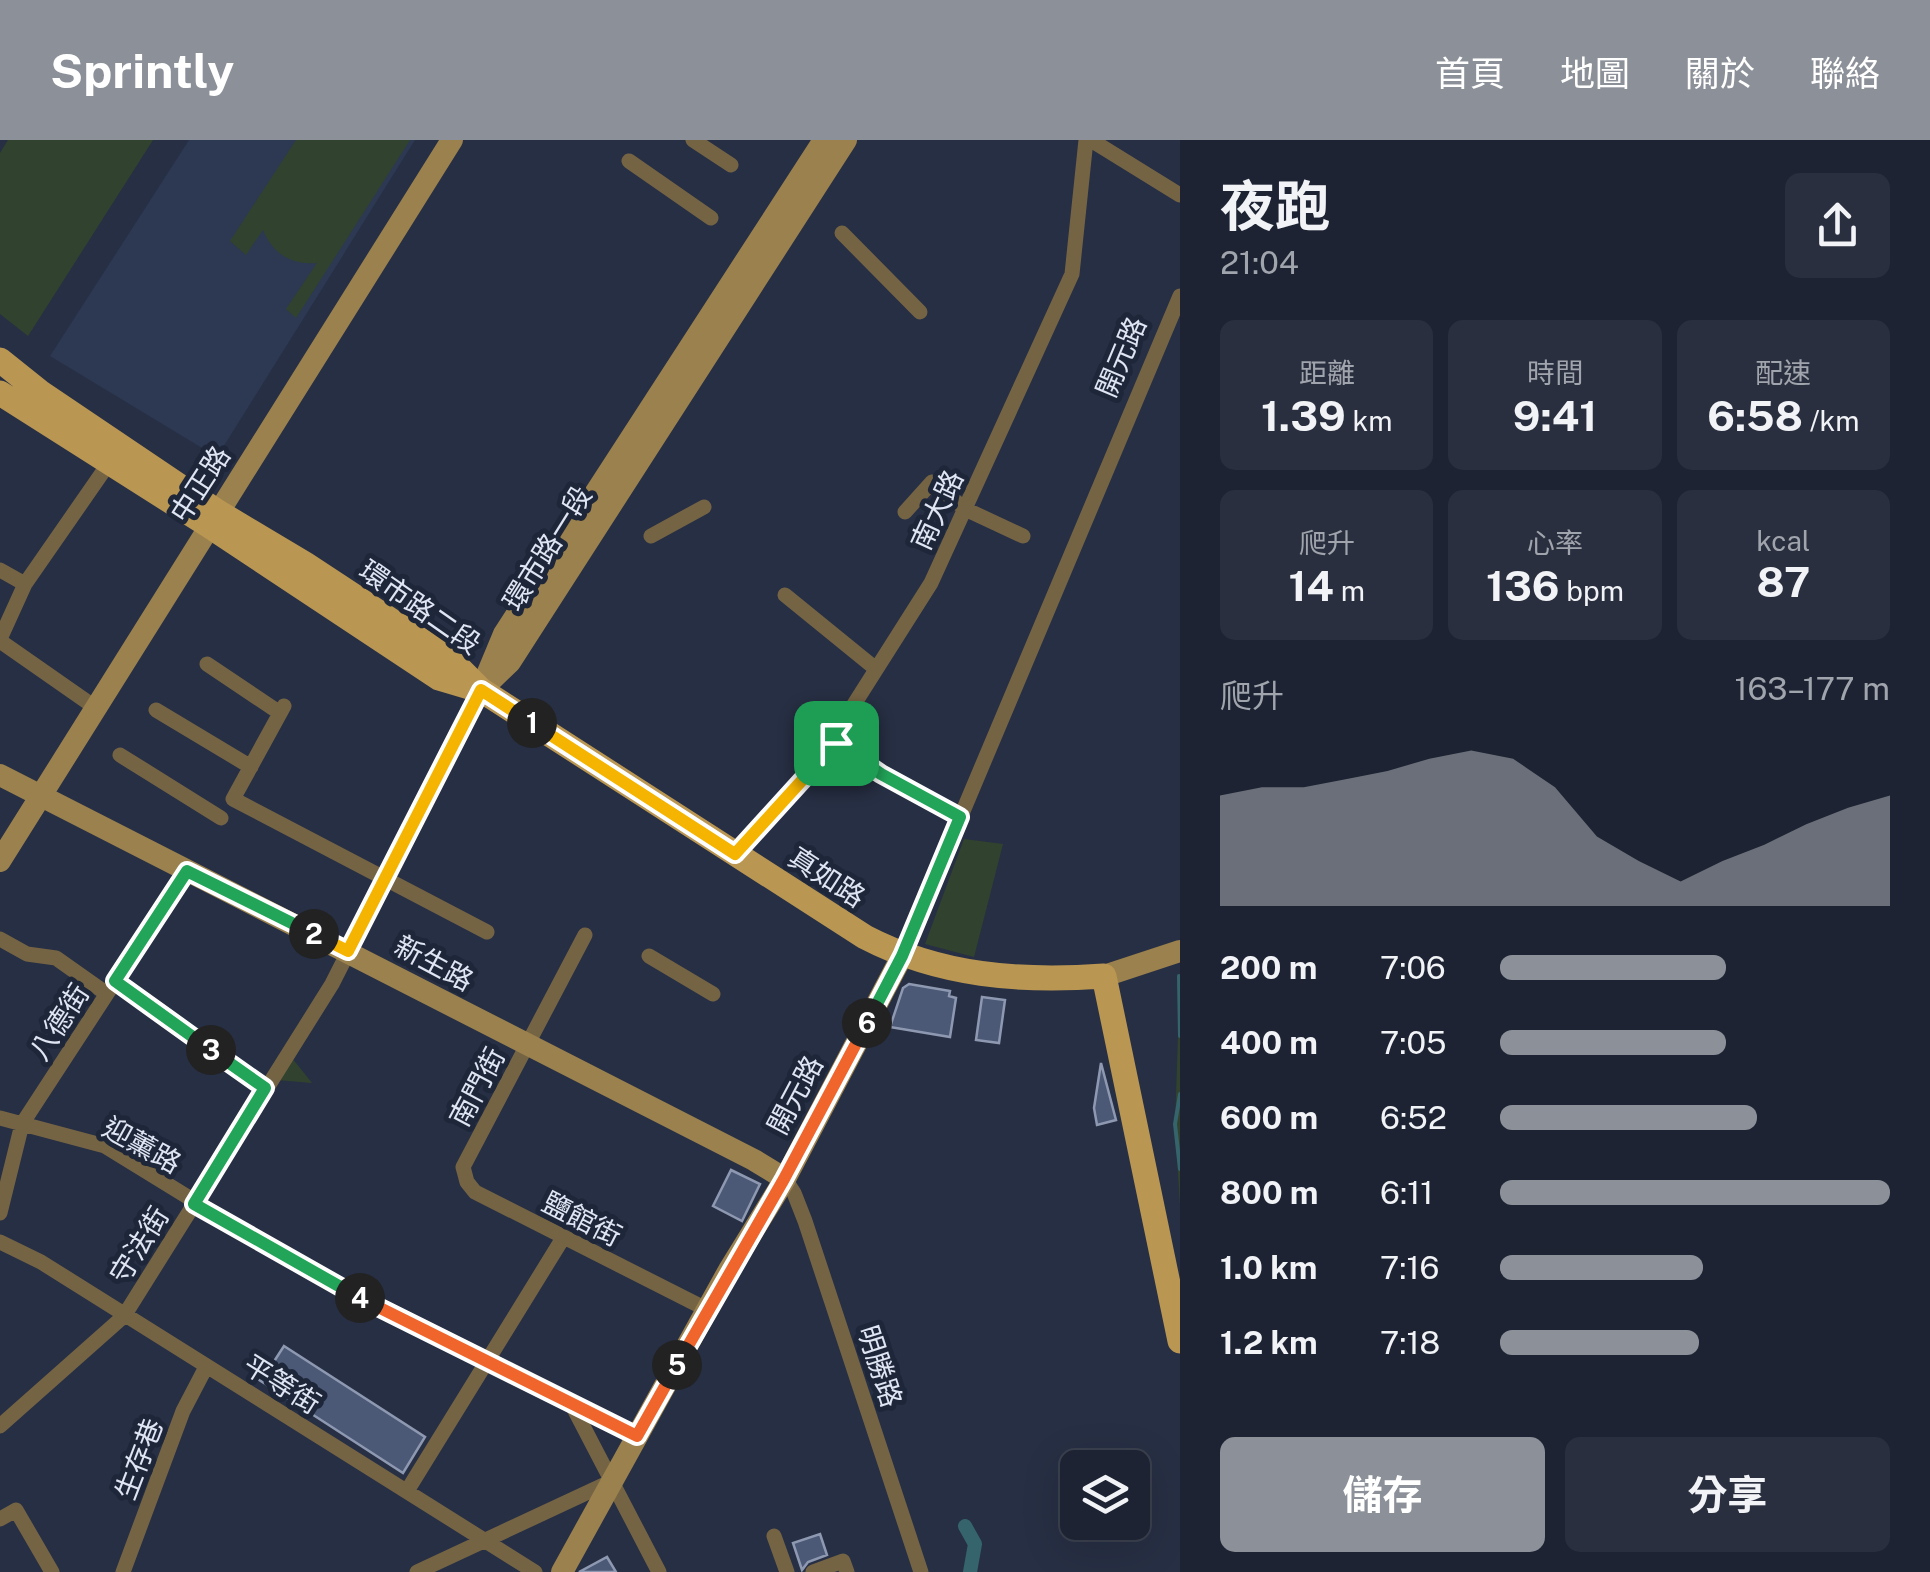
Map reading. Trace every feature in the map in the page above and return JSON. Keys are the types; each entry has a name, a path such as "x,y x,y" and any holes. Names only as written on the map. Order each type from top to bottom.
{"main road":[{"name":"中正路","path":"0,861 452,140"},
{"name":"環市路一段","path":"481,690 494,654 514,618 824,140"},
{"name":"環市路一段","path":"481,690 510,662 846,140"},
{"name":"環市路二段","path":"0,360 213,518"},
{"name":"環市路二段","path":"3,403 109,463 305,564 451,660 481,690"},
{"name":"真如路","path":"481,690 864,936 902,956 1006,978 1104,976 1180,951"},
{"name":"新生路","path":"0,774 754,1160 784,1179"},
{"name":"開元路","path":"562,1572 784,1179 902,956"},
{"path":"1104,976 1180,1340"}],"street":[{"path":"694,140 730,165"},
{"path":"1089,140 1180,195"},
{"name":"南大路","path":"735,854 836,743 846,717 930,583 1072,274 1089,140"},
{"path":"628,161 711,218"},
{"path":"842,233 920,312"},
{"name":"開元路","path":"902,956 1180,296"},
{"path":"3,403 25,378"},
{"path":"96,708 0,640 24,584 109,463"},
{"path":"904,512 932,482 965,509 1023,536"},
{"path":"651,536 704,506"},
{"path":"0,570 24,584"},
{"path":"785,596 876,669"},
{"path":"206,664 282,710 232,799 487,932"},
{"name":"守法街","path":"0,1426 124,1316 332,984 481,690"},
{"path":"156,710 250,767"},
{"path":"836,743 881,774 960,817"},
{"path":"120,755 221,818"},
{"name":"八德街","path":"0,1212 22,1124 187,871"},
{"name":"南門街","path":"472,1151 585,934"},
{"path":"0,939 27,954 56,958 111,988 265,1088"},
{"path":"649,956 713,994"},
{"name":"迎薰路","path":"0,1118 105,1146 295,1263 637,1436"},
{"name":"鹽館街","path":"472,1151 464,1168 467,1182 476,1192 708,1310"},
{"name":"明勝路","path":"784,1179 805,1221 921,1572"},
{"path":"407,1491 563,1238"},
{"name":"平等街","path":"0,1242 41,1262 535,1572"},
{"name":"生存巷","path":"123,1572 183,1411 206,1366"},
{"path":"570,1402 659,1572"},
{"path":"416,1572 613,1481"},
{"path":"0,1519 16,1510 52,1572"},
{"path":"774,1536 787,1572"},
{"path":"813,1572 845,1566"}],"shaded area":[{"path":"189,140 415,140 217,457 50,356"}],"green space":[{"path":"8,140 153,140 28,336 0,314 0,153"},
{"path":"296,140 410,140 296,318 286,309 317,263 284,256 272,246 263,230 246,255 230,241"},
{"path":"964,839 1003,844 974,957 925,944"},
{"path":"1180,978 1180,1206 1175,1124"},
{"path":"292,1058 312,1083 277,1080"}],"building":[{"path":"909,984 950,991 949,996 956,998 950,1037 890,1027 903,988"},
{"path":"982,997 1005,1000 999,1043 976,1040"},
{"path":"1101,1063 1116,1120 1097,1125 1094,1108"},
{"path":"731,1170 760,1184 742,1221 713,1206"},
{"path":"284,1346 425,1437 403,1473 256,1378"},
{"path":"820,1534 827,1555 808,1562 802,1570 793,1543"},
{"path":"607,1557 616,1572 579,1572"}],"waterway":[{"path":"1179,976 1180,1036"},
{"path":"1180,1094 1175,1124 1180,1169"},
{"path":"965,1526 975,1544 970,1572"}],"route":[{"path":"481,690 735,854 836,743 881,774 960,817 902,956 784,1179 637,1436 377,1306 194,1204 265,1088 115,981 187,871 348,951 481,690"}]}
